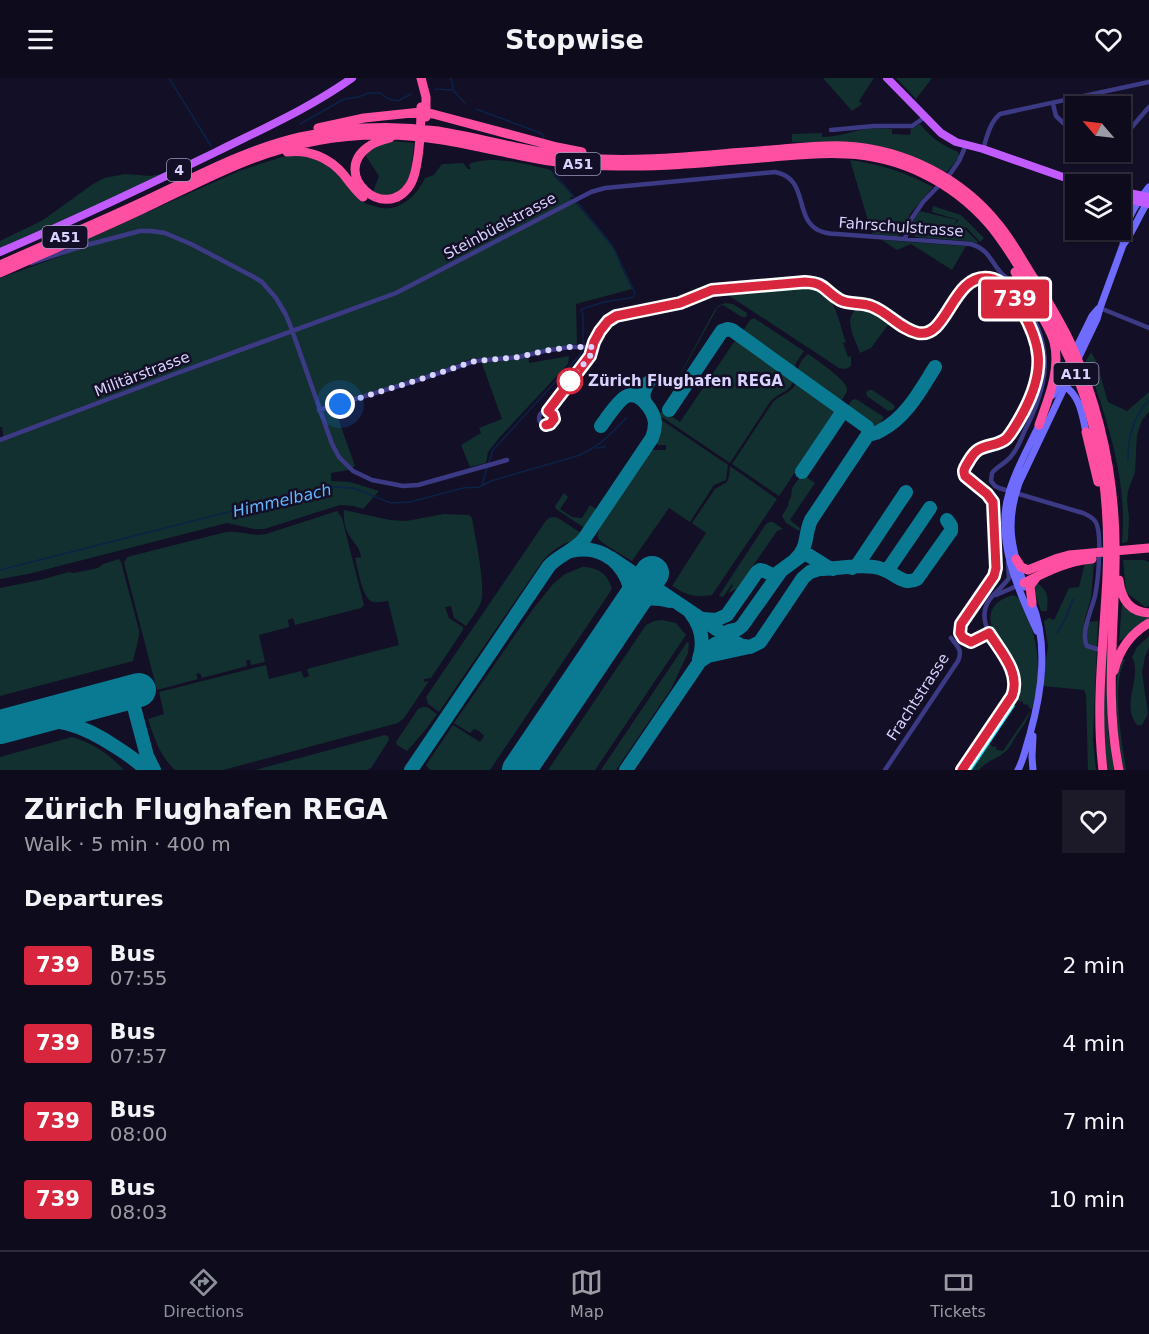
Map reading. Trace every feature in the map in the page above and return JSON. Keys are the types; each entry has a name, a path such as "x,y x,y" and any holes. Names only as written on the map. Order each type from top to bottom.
{"highway":[{"path":"399,135 373,144 359,157 356,169 357,180 369,195 389,199 399,195 411,184 423,124 420,93 415,78"},
{"path":"421,78 426,97 423,112"},
{"path":"250,156 280,140 340,123 371,117 423,112 565,149 622,159"},
{"name":"A51","path":"0,273 104,227 225,170 274,144 350,129 437,131 518,148 585,158 622,159 857,147 893,154 922,165 952,186"},
{"name":"A51","path":"0,265 100,222 222,164 317,141 357,135 430,138 550,161 605,166 662,165 846,153 900,164 938,178"},
{"path":"250,156 291,151 314,154 337,167 355,190 365,198 387,205 403,199 413,190 420,174 420,148"},
{"name":"A11","path":"952,186 990,225 1049,317 1079,381 1090,415 1101,462 1106,498 1110,564 1113,736 1119,770"},
{"name":"A11","path":"952,186 979,203 1001,228 1056,314 1071,343 1092,396 1104,441 1113,495 1108,542"},
{"path":"990,225 1053,341 1056,357 1054,377 1039,425"},
{"path":"1086,432 1096,470 1108,542"},
{"path":"1012,557 1019,566 1030,570 1069,555 1149,549"},
{"path":"1020,581 1078,561 1149,554"},
{"path":"1110,564 1124,600 1135,610 1149,613"},
{"name":"A11","path":"1103,770 1100,740 1100,680 1110,564"},
{"path":"1020,581 1041,565"},
{"path":"1032,603 1030,586 1039,576"},
{"path":"1111,688 1117,660 1125,645 1135,633 1149,623"}],"main road":[{"name":"4","path":"0,252 101,207 284,118 317,101 352,78"},
{"path":"887,78 941,133 956,142 1065,178"},
{"path":"1040,636 1029,613 1005,527 1008,495 1039,425 1062,384 1071,375 1081,354 1097,319 1123,246 1146,200 1149,187"},
{"path":"1131,195 1146,200"},
{"path":"1131,198 1146,200"},
{"path":"1012,557 1010,526 1013,499 1062,384 1067,366 1092,316 1100,308"},
{"path":"1062,384 1072,391 1076,398 1086,432"},
{"path":"1020,581 1038,619 1043,663 1034,721 1032,752 1034,770"},
{"path":"1018,770 1034,721"}],"street":[{"path":"983,149 991,126 1000,114 1149,82"},
{"path":"1053,104 1056,116 1065,125"},
{"path":"1131,128 1149,107"},
{"path":"831,130 874,126 912,126 925,117"},
{"path":"904,239 910,221 923,202 950,174 959,161 966,144"},
{"name":"Steinbüelstrasse","path":"292,330 396,293 591,192 775,172 783,173 796,184 807,217"},
{"name":"Fahrschulstrasse","path":"807,217 814,228 826,233 971,244 983,249 997,268 1015,286 1039,328 1045,358 1044,378 1031,420 1013,454 994,470 991,476 993,484 999,488 1091,517 1108,542 1110,564 1095,595 1084,639 1087,646 1097,650"},
{"path":"0,273 83,246 137,232 151,231 173,235 262,282 276,298 292,330 332,444 339,457 353,471 365,477 410,486 507,460"},
{"path":"548,411 585,365 600,331 608,321 616,316 680,303 712,290 813,282 823,286 842,300 872,306 910,330 927,333 937,326 963,289 975,280 990,278 998,281 1006,286 1031,327 1036,340 1038,362 1032,395 1014,429 1006,439 974,453 963,472 967,479 987,494 993,502 996,568 994,576 961,624 960,633 964,640 971,642 989,633"},
{"path":"1100,308 1149,328"},
{"name":"Militärstrasse","path":"0,440 292,330"},
{"path":"319,410 475,361 519,357 570,347 593,347"},
{"path":"962,770 1008,702 1014,689 1012,670 985,625 987,603 1008,580 1010,575 1007,565 1012,557"},
{"path":"994,596 1020,581"},
{"path":"1002,587 1020,581"},
{"name":"Frachtstrasse","path":"885,770 958,661 961,655 960,650 951,638"}],"green space":[{"path":"823,78 874,78 859,101 862,104 852,111"},
{"path":"896,78 932,78 916,99"},
{"path":"920,124 937,141 958,152 959,157 947,172 890,149 870,145 792,142 792,134 822,133 822,137 828,137 870,129 892,129 892,134 910,135 911,129"},
{"path":"391,141 414,143 412,164 409,177 402,188 391,195 382,195 373,192 379,176 364,153 368,149"},
{"path":"204,153 92,209 0,249 0,241 43,220 104,178 125,174 150,176 161,174"},
{"path":"291,154 310,156 327,163 361,201 382,208 398,206 411,198 425,178 434,175 443,164 463,163 471,169 469,164 478,161 499,160 551,170 573,196 570,198 616,251 632,289 576,304 577,344 528,353 529,363 569,356 568,364 499,438 488,452 486,463 470,467 461,445 481,433 479,428 502,419 480,358 333,404 355,466 348,470 331,473 331,481 350,482 379,491 363,509 340,505 264,529 227,523 28,574 0,579 0,442 4,440 2,427 0,427 0,278 64,255 72,246 239,171"},
{"path":"850,160 893,170 933,187 910,214 902,233 898,236 872,234"},
{"path":"933,206 961,215 984,238 980,242 966,227 964,230 979,243 916,237 910,231 912,222 920,211 957,220 954,225 959,220 932,212"},
{"path":"882,240 966,246 952,270 911,244 897,250"},
{"path":"797,285 819,289 831,301 846,342 843,343 848,357 851,356 851,366 846,369 839,368 722,291"},
{"path":"725,303 733,304 747,313 746,317 742,317 723,305 718,307 664,404 714,311 718,306"},
{"path":"861,308 876,313 890,322 871,348 860,353 850,321 855,311"},
{"path":"754,318 804,351 794,371 745,335 743,331"},
{"path":"737,340 742,341 794,378 788,389 770,402 730,463 659,413 664,411 680,422"},
{"path":"1091,352 1096,361 1108,402 1127,411 1149,392 1149,412 1142,420 1137,435 1135,472 1128,491 1128,539 1127,542 1122,543 1122,496 1119,473 1108,427 1086,361"},
{"path":"808,354 846,385 847,391 841,401 835,400 797,373 801,362"},
{"path":"797,380 834,407 835,413 779,496 732,464 773,402 790,391"},
{"path":"869,390 893,404 895,407 893,410 888,411 867,396 866,392"},
{"path":"856,399 884,417 876,429 846,408 852,400"},
{"path":"660,419 728,465 726,480 714,485 690,522 669,508 632,561 600,540 599,531 610,508 649,450 666,450 666,445 658,445 655,441"},
{"path":"730,466 777,499 712,595 687,594 672,586 706,533 692,523 715,489 727,482"},
{"path":"802,474 815,483 790,520 800,528 799,531 786,523 782,516 789,504 792,488"},
{"path":"564,493 568,497 560,509 572,517 582,518 590,505 596,509 596,513 586,527 556,509 555,506"},
{"path":"344,510 390,520 406,521 444,514 469,515 472,518 480,561 482,585 481,602 474,614 466,626 454,618 451,606 445,607 449,618 463,627 463,630 431,678 424,679 424,682 429,681 404,718 398,723 223,770 175,770 161,753 148,719 164,714 159,692 266,665 269,679 301,671 304,678 309,676 307,669 399,645 388,601 373,602 369,600 363,589 355,558 361,557 358,547 346,530"},
{"path":"337,511 342,518 364,605 361,608 295,625 293,618 288,620 289,627 259,635 265,662 251,665 250,660 246,660 247,666 202,678 200,673 196,674 198,679 157,690 124,563 127,557 226,532 266,534"},
{"path":"553,517 558,518 581,535 558,547 544,559 439,712 428,704 426,697 545,522"},
{"path":"769,522 783,529 777,531 737,589 728,593 732,584 723,597 719,596 766,524"},
{"path":"119,559 139,630 133,661 0,696 0,588 69,572 98,568"},
{"path":"1123,560 1149,562 1149,606 1145,607 1126,592"},
{"path":"1094,562 1091,598 1084,622 1098,621 1093,740 1096,770 1088,770 1084,690 1043,686 1048,646 1044,621 1049,618 1054,620 1069,588 1079,587 1085,563"},
{"path":"582,567 593,568 601,572 612,589 490,770 430,770 426,765 453,725 480,742 484,736 479,731 474,729 470,733 454,723 553,584 565,574"},
{"path":"1111,579 1108,732 1114,770 1108,770 1104,742 1103,693"},
{"path":"1037,583 1047,595 1047,611 1041,611 1033,587"},
{"path":"1013,595 1019,598 1026,611 1035,640 1038,669 1035,699 1031,710 1027,704 1023,704 1023,701 1016,699 1020,690 1021,674 991,625 991,612 994,607 998,602"},
{"path":"1122,603 1149,618 1119,642"},
{"path":"662,620 676,623 686,635 595,770 548,770 646,625"},
{"path":"1149,636 1149,647 1142,672 1148,714 1142,725 1137,725 1132,717 1131,708 1135,673 1132,657 1137,647"},
{"path":"687,642 689,643 688,653 671,689 616,770 601,770"},
{"path":"1122,657 1125,660 1121,671 1118,699 1126,770 1123,770 1116,713 1117,682"},
{"path":"423,707 437,714 407,751 396,742 418,709"},
{"path":"1031,710 1005,752 979,770 966,770 985,741 997,748 996,750 1003,751"},
{"path":"385,735 389,740 371,768 367,770 255,770"},
{"path":"72,737 101,750 124,770 0,770 0,757"}],"waterway":[{"path":"169,78 211,146"},
{"path":"450,78 453,90 465,103"},
{"path":"435,89 452,90"},
{"path":"300,124 344,99 369,93 380,93 389,99 398,101 411,94"},
{"path":"476,109 538,132 544,139"},
{"path":"553,172 574,197"},
{"path":"577,202 613,247 635,293 630,298 604,302 582,309 583,338"},
{"path":"583,340 584,344"},
{"path":"489,462 493,450 582,350"},
{"path":"1128,460 1132,428 1139,413 1149,400"},
{"name":"Himmelbach","path":"0,570 333,487 353,488 391,503 410,502 463,488 479,487 491,481 585,453 604,440 626,418"},
{"name":"Himmelbach","path":"597,448 605,447"},
{"path":"482,485 487,468"},
{"path":"1057,633 1073,599"}],"taxiway":[{"path":"669,410 722,331 728,329 867,427 869,432 867,436 811,520 804,546 795,560"},
{"path":"867,436 889,426 905,411 935,367"},
{"path":"646,404 643,396 648,383"},
{"path":"411,770 549,566 584,539 652,438 655,423 652,413 642,399 632,395 620,401 601,426"},
{"path":"802,472 841,414 848,413"},
{"path":"852,568 858,564 906,492"},
{"path":"887,571 930,508"},
{"path":"611,558 740,645 750,647 760,642 803,578 810,572 819,569 868,566 882,569 903,580 917,579 951,531 947,520"},
{"path":"571,551 589,550 605,554 623,571 631,594 630,603 623,616"},
{"path":"703,619 716,620 727,615 760,570 775,575 805,553 833,569"},
{"path":"729,631 742,626 781,571"},
{"path":"627,609 641,600 670,601"},
{"path":"690,612 701,634 702,646 699,659"},
{"path":"626,770 709,648 738,629"},
{"path":"699,662 708,656 749,647"},
{"path":"130,692 147,756 154,770"},
{"path":"13,723 41,720 79,727 104,739 146,770"}],"runway":[{"path":"519,770 652,573"},
{"path":"0,727 139,690"}],"tram line":[{"path":"971,770 1014,706"}],"bus line":[{"name":"739","path":"546,425 554,419 552,413 548,411 585,365 600,331 608,321 616,316 680,303 712,290 813,282 823,286 842,300 872,306 910,330 927,333 937,326 963,289 975,280 990,278 1006,286 1034,333 1039,355 1037,377 1032,395 1021,417 1006,439 979,449 964,468 963,472 969,481 992,498 996,568 994,576 961,624 960,630 964,640 971,642 989,633 1012,670 1015,683 1012,696 962,770"}],"place":[{"name":"Zürich Flughafen REGA","path":"570,381"}],"route":[{"path":"340,404 475,361 519,357 570,347 593,347 585,365 570,381"}]}
